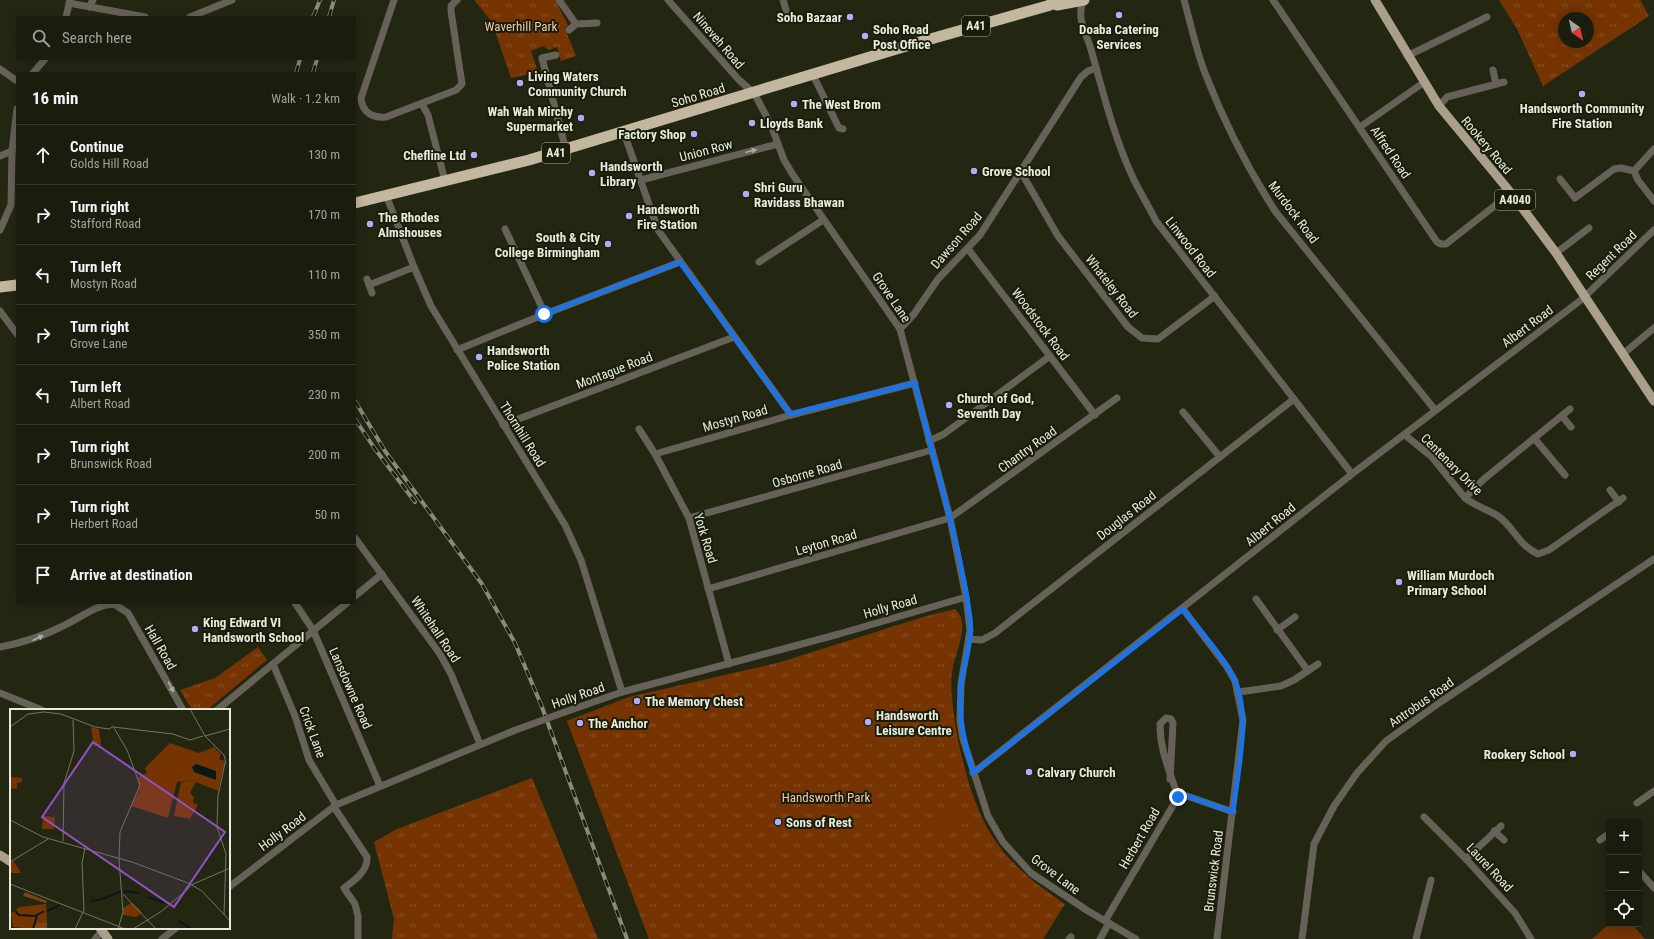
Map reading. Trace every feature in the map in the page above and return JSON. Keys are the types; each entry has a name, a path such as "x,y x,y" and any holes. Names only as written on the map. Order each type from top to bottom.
{"highway":[{"name":"Soho Road","path":"356,203 566,150 913,44 1047,6 1063,0"},
{"name":"Soho Road","path":"1047,6 1083,0"},
{"path":"0,287 16,285"}],"main road":[{"name":"Rookery Road","path":"1375,0 1423,83 1439,106 1511,193 1556,253 1654,402"},
{"path":"0,855 10,861"},
{"path":"101,929 108,939"}],"street":[{"path":"89,7 93,0"},
{"path":"192,16 232,0"},
{"path":"394,0 361,98 362,104 368,113 379,118 386,118 422,104 456,90 462,84 451,11 451,6 457,0"},
{"path":"559,0 576,24"},
{"name":"Nineveh Road","path":"668,0 739,80 754,93"},
{"path":"783,0 788,16"},
{"name":"Linwood Road","path":"1083,0 1079,16 1090,47 1116,136 1134,180 1156,221 1352,474"},
{"name":"Murdock Road","path":"1184,0 1205,72 1230,131 1253,176 1275,211 1435,410"},
{"name":"Alfred Road","path":"1273,0 1437,242 1446,244 1511,193"},
{"path":"66,16 69,2 139,16"},
{"path":"1407,56 1487,17"},
{"path":"569,30 576,24 597,23"},
{"path":"556,55 542,58 566,150"},
{"path":"35,72 44,60"},
{"name":"Dawson Road","path":"900,329 914,314 938,280 980,235 1081,77 1088,71 1096,68"},
{"path":"0,69 16,80"},
{"path":"1493,70 1496,84"},
{"path":"812,75 839,128 843,129"},
{"path":"1439,106 1447,98 1504,82"},
{"path":"1360,128 1423,83"},
{"name":"Grove Lane","path":"754,93 793,175 900,329 950,518 966,597 970,620 969,639 962,684 960,721 963,739 973,773 988,816 1003,842 1031,873 1046,884 1136,939"},
{"path":"422,104 428,115 445,181"},
{"path":"0,230 11,205 12,151 16,117"},
{"path":"624,133 658,230 790,414"},
{"name":"Union Row","path":"641,180 778,144"},
{"path":"1634,171 1654,150"},
{"path":"0,156 12,151"},
{"path":"1560,179 1575,198 1614,169 1621,168 1634,171"},
{"path":"1634,171 1638,180 1654,201"},
{"name":"Whateley Road","path":"1021,172 1058,236 1128,327 1142,338 1158,339 1215,296"},
{"name":"Thornhill Road","path":"386,195 431,306 565,525 581,560 622,692"},
{"path":"758,262 823,220"},
{"path":"1556,253 1589,228"},
{"path":"505,229 544,314"},
{"name":"Regent Road","path":"1585,296 1654,230"},
{"name":"Woodstock Road","path":"968,249 1095,414"},
{"path":"458,350 544,314 680,262"},
{"path":"372,293 368,282 414,267"},
{"name":"Albert Road","path":"973,773 1183,609 1352,474 1585,296"},
{"path":"0,312 16,333"},
{"path":"1623,354 1654,328"},
{"name":"Montague Road","path":"504,425 734,337"},
{"path":"929,441 944,434 1050,356"},
{"name":"Mostyn Road","path":"655,454 790,414 915,383"},
{"name":"Chantry Road","path":"950,518 1117,398"},
{"name":"Douglas Road","path":"969,639 982,640 995,633 1294,399"},
{"path":"1465,498 1484,479 1570,409"},
{"path":"1182,412 1220,457"},
{"path":"1562,416 1571,427"},
{"name":"York Road","path":"639,429 655,454 689,518 729,664"},
{"name":"Centenary Drive","path":"1405,435 1432,457 1465,498 1471,503 1497,516 1528,550 1538,554 1549,550 1621,500 1610,490"},
{"path":"1534,438 1565,475"},
{"name":"Osborne Road","path":"689,518 932,450"},
{"name":"Leyton Road","path":"708,589 950,518"},
{"name":"Whitehall Road","path":"356,539 440,654 451,674 480,744"},
{"name":"Antrobus Road","path":"1302,939 1314,844 1334,806 1357,773 1386,741 1442,701 1654,559"},
{"path":"356,595 382,574"},
{"name":"Holly Road","path":"230,886 335,806 513,731 622,692 729,664 966,597"},
{"path":"1256,599 1270,621 1308,671"},
{"name":"Hall Road","path":"0,647 31,641 62,627 88,611 114,604 128,613 182,709"},
{"name":"Lansdowne Road","path":"296,604 313,630 380,786"},
{"path":"217,709 346,604"},
{"name":"Brunswick Road","path":"1183,609 1227,667 1239,692 1243,720 1217,939"},
{"path":"1277,630 1295,616"},
{"name":"Crick Lane","path":"273,664 296,716 310,760 335,806 367,857 368,863 363,870 344,888 355,904 358,916 358,939"},
{"path":"1239,692 1280,686 1294,680 1318,664"},
{"path":"0,693 40,709"},
{"path":"1170,779 1173,723 1171,719 1166,718 1160,724 1164,760 1170,779 1178,797 1187,796 1233,812"},
{"path":"1637,803 1654,791"},
{"name":"Herbert Road","path":"1100,939 1107,922 1178,797"},
{"name":"Laurel Road","path":"1424,817 1466,859 1515,913 1531,939"},
{"path":"1466,859 1501,826"},
{"path":"1494,831 1504,840"},
{"path":"1600,840 1606,835"},
{"path":"1642,874 1654,888"},
{"path":"1416,939 1431,880"},
{"path":"95,939 101,929"},
{"path":"162,939 175,929"}],"green space":[{"name":"Waverhill Park","path":"474,0 555,0 568,25 565,29 576,56 561,61 557,47 549,50 543,46 531,51 538,72 511,78 492,22"},
{"path":"1499,0 1640,0 1649,16 1543,86 1517,29"},
{"name":"Handsworth Park","path":"955,609 960,615 962,629 952,671 951,682 956,731 970,788 984,822 992,836 1007,856 1025,874 1065,904 1043,939 649,939 567,721 629,697 781,662 923,617"},
{"path":"258,647 267,660 208,709 191,709 180,690 215,678"},
{"path":"618,702 623,717 573,736 567,721"},
{"path":"532,778 598,939 392,939 394,919 374,842 397,829"},
{"path":"944,807 959,814 945,841 931,834"},
{"path":"1606,927 1635,927 1645,939 1592,939"}],"railway":[{"path":"313,16 320,0"},
{"path":"329,16 334,0"},
{"path":"296,72 300,60"},
{"path":"313,72 317,60"},
{"path":"356,403 385,451 482,584 515,643 542,707 627,939"},
{"path":"356,420 375,449 415,502"}],"place":[{"name":"Doaba Catering Services","path":"1119,15"},
{"name":"Soho Bazaar","path":"850,17"},
{"name":"Soho Road Post Office","path":"865,36"},
{"name":"Living Waters Community Church","path":"520,83"},
{"name":"Handsworth Community Fire Station","path":"1582,94"},
{"name":"The West Brom","path":"794,104"},
{"name":"Wah Wah Mirchy Supermarket","path":"581,118"},
{"name":"Lloyds Bank","path":"752,123"},
{"name":"Factory Shop","path":"694,134"},
{"name":"Chefline Ltd","path":"474,155"},
{"name":"Grove School","path":"974,171"},
{"name":"Handsworth Library","path":"592,173"},
{"name":"Shri Guru Ravidass Bhawan","path":"746,194"},
{"name":"Handsworth Fire Station","path":"629,216"},
{"name":"The Rhodes Almshouses","path":"370,224"},
{"name":"South & City College Birmingham","path":"608,244"},
{"name":"Handsworth Police Station","path":"479,357"},
{"name":"Church of God, Seventh Day","path":"949,405"},
{"name":"William Murdoch Primary School","path":"1399,582"},
{"name":"King Edward VI Handsworth School","path":"195,629"},
{"name":"The Memory Chest","path":"637,701"},
{"name":"Handsworth Leisure Centre","path":"868,722"},
{"name":"The Anchor","path":"580,723"},
{"name":"Rookery School","path":"1573,754"},
{"name":"Calvary Church","path":"1029,772"},
{"name":"Sons of Rest","path":"778,822"}],"route":[{"path":"544,314 680,262 790,414 915,383 950,518 970,620 969,639 964,663 960,721 963,739 973,773 1183,609 1227,667 1235,681 1239,692 1243,720 1233,812 1187,796 1178,797"}]}
